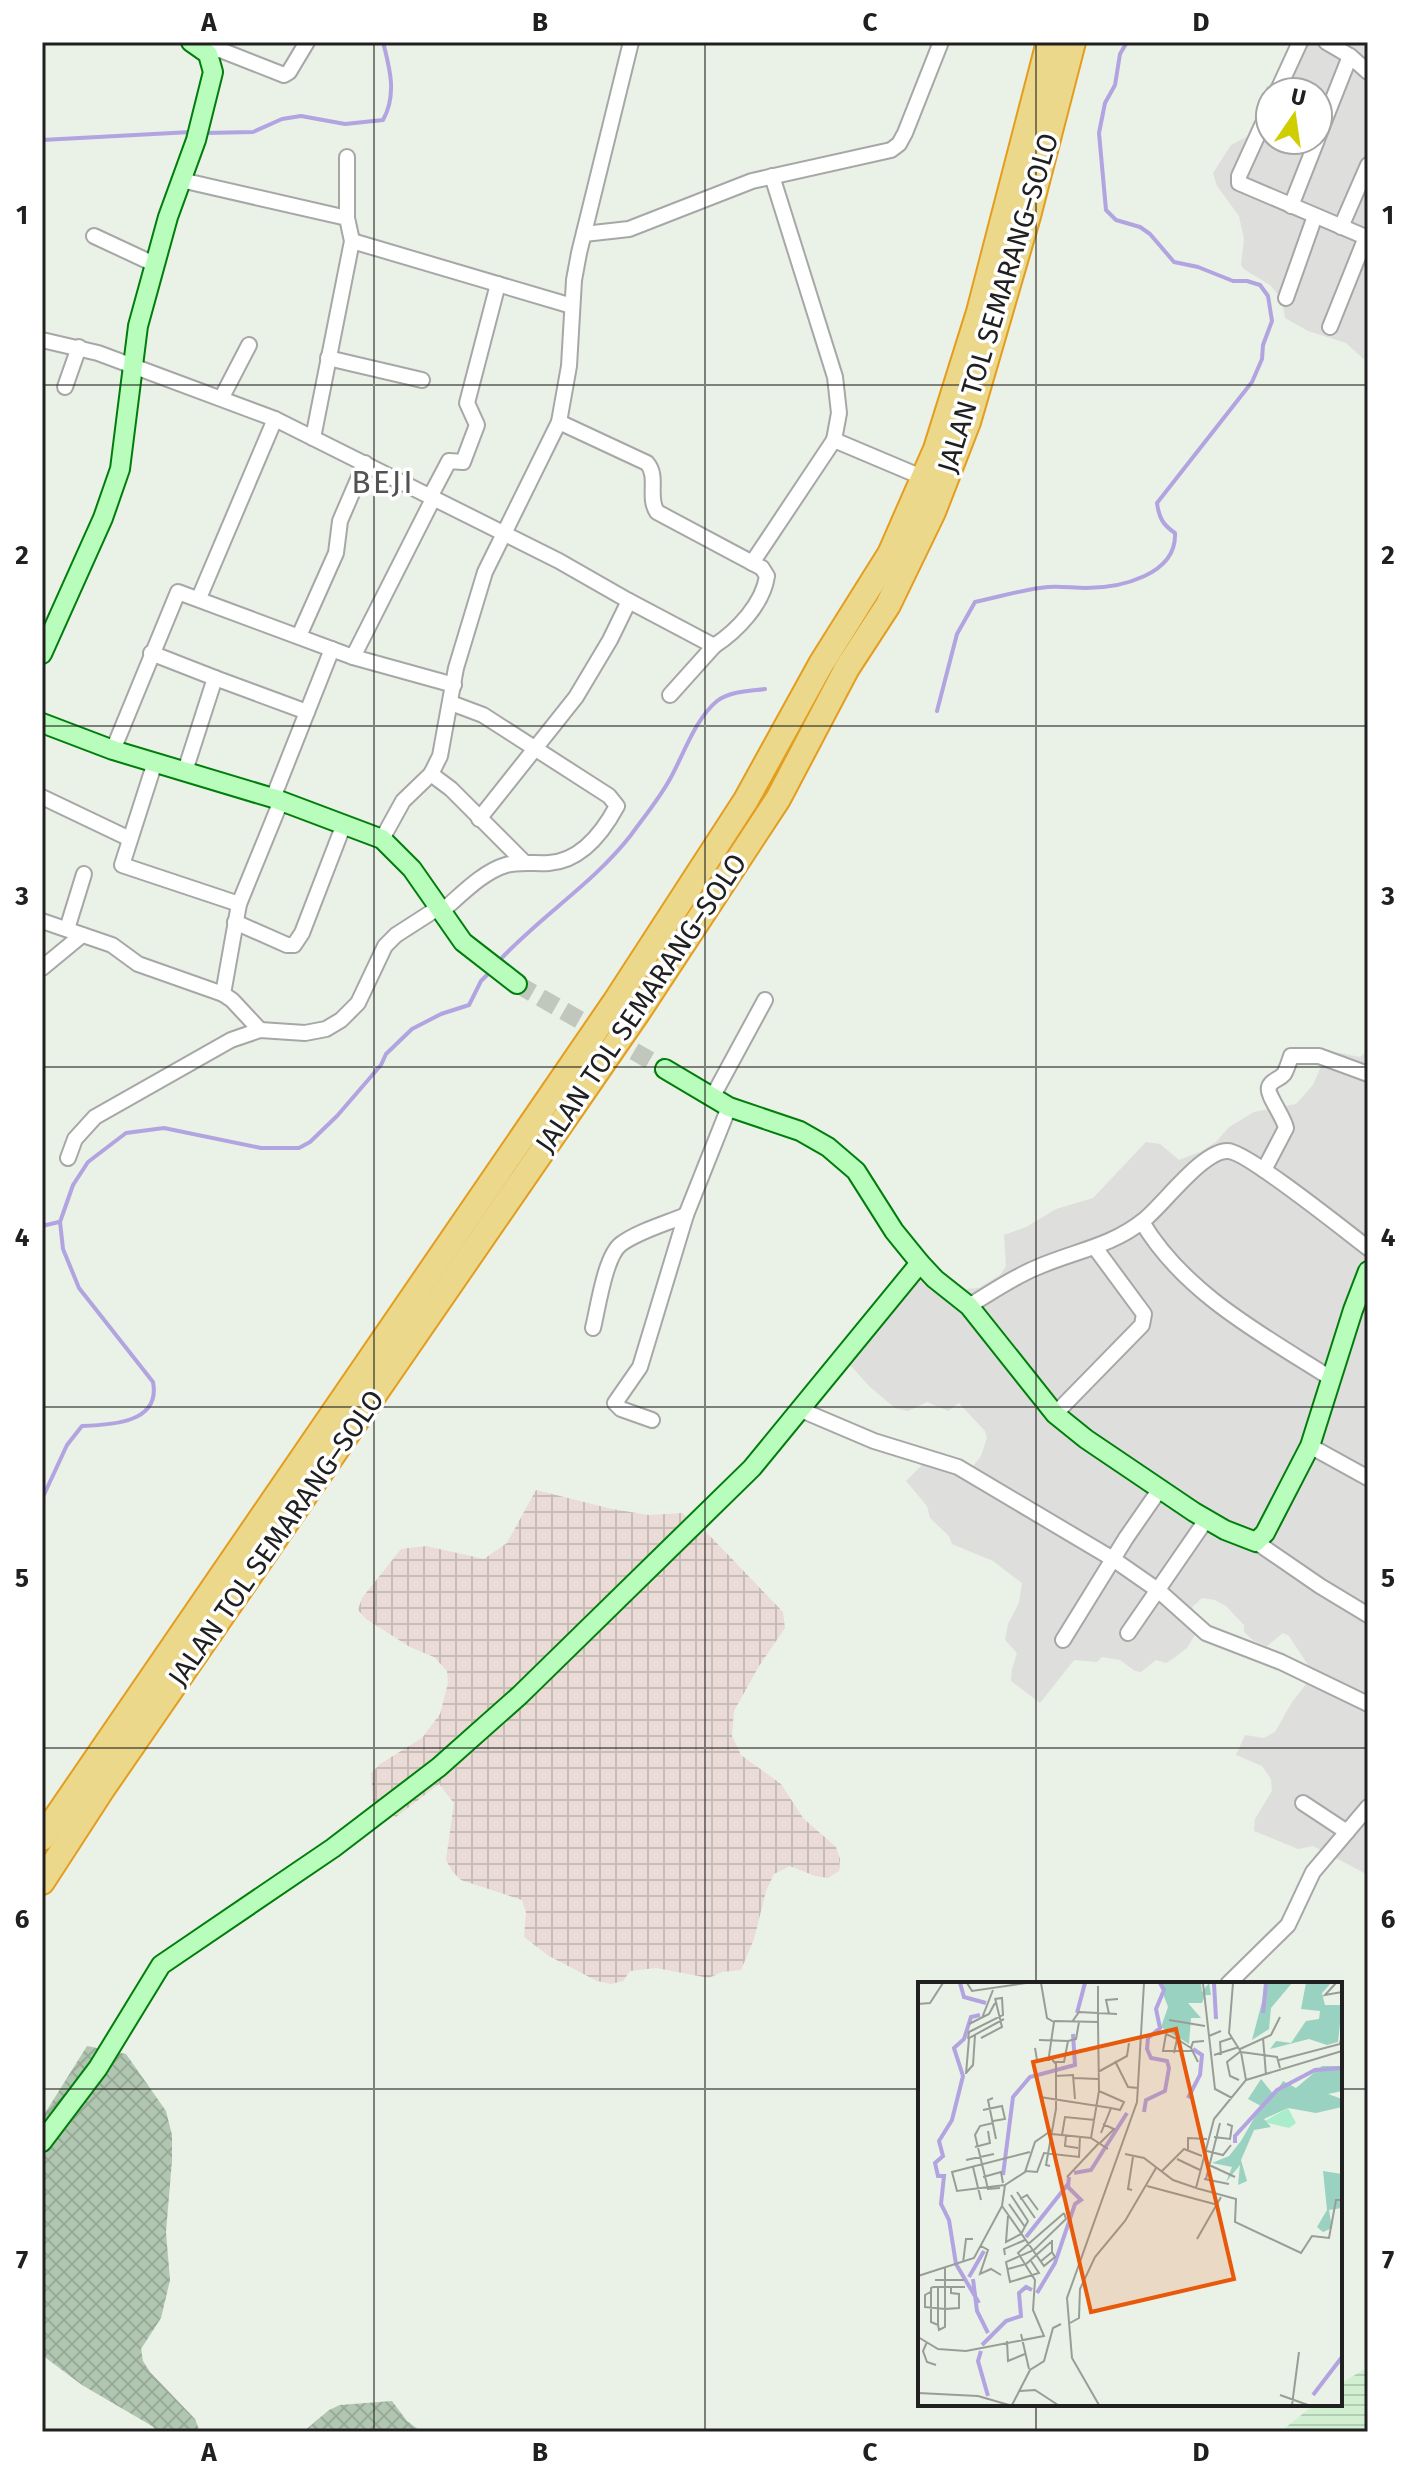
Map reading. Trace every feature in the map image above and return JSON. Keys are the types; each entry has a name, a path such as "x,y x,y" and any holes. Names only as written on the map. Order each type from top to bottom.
{"highway":[{"name":"JALAN TOL SEMARANG–SOLO","path":"42,1838 615,1002 730,825 821,664 890,554 936,449 979,312 1049,42"},
{"name":"JALAN TOL SEMARANG–SOLO","path":"42,1882 112,1775 638,1012 778,799 847,668 888,605 933,512 968,422 1028,216 1073,42"}],"street":[{"path":"195,44 226,46 284,75 307,42"},
{"path":"382,839 407,796 431,774 445,739 473,604 485,572 559,422 569,366 574,280 631,42"},
{"path":"584,234 629,229 772,176 858,159 896,146 905,133 941,42"},
{"path":"1284,76 1300,42"},
{"path":"1326,42 1350,56 1368,72"},
{"path":"42,654 114,491 124,447 138,326 154,264 198,132 213,72 208,54 195,44"},
{"path":"1334,96 1350,56"},
{"path":"1254,144 1238,180 1241,184 1367,238 1330,327"},
{"path":"1291,206 1310,156"},
{"path":"313,438 352,241 347,218 347,157"},
{"path":"1341,227 1368,165"},
{"path":"752,563 834,440 839,413 835,377 772,176"},
{"path":"181,180 347,218"},
{"path":"1286,298 1315,216"},
{"path":"94,236 154,264"},
{"path":"352,241 572,306"},
{"path":"353,657 448,461 463,462 477,425 467,403 498,284"},
{"path":"42,340 79,347 275,419 505,535 714,646"},
{"path":"222,397 249,345"},
{"path":"65,387 79,347"},
{"path":"328,358 422,380"},
{"path":"199,598 275,419"},
{"path":"559,422 647,463 653,471 652,503 657,512 766,572 767,581 743,620 728,638 714,646 670,695"},
{"path":"834,440 924,478"},
{"path":"299,636 336,553 340,521 365,463"},
{"path":"113,750 175,594 182,592 353,657 454,685"},
{"path":"479,819 576,697 629,601"},
{"path":"223,994 239,904 332,649"},
{"path":"151,653 307,712"},
{"path":"185,771 215,678"},
{"path":"68,1158 75,1139 95,1117 231,1040 260,1030 305,1033 326,1029 341,1020 358,1003 385,946 396,935 439,910 498,868 524,862 553,863 573,858 584,849 617,806 609,796 483,715 451,703"},
{"path":"42,723 113,750 277,800 382,839 412,869 456,934 480,957 517,984"},
{"path":"155,762 122,867 239,904"},
{"path":"431,774 451,789 524,862"},
{"path":"42,797 130,839"},
{"path":"235,922 287,945 294,945 302,933 344,824"},
{"path":"67,929 84,874"},
{"path":"42,921 112,945 138,964 223,994 260,1030"},
{"path":"42,968 82,935"},
{"path":"713,1096 765,1000"},
{"path":"1264,1170 1286,1128 1282,1113 1268,1088 1283,1075 1291,1056 1319,1056 1368,1074"},
{"path":"665,1069 729,1107 800,1131 837,1153 856,1171 894,1231 920,1263 969,1306 1055,1414 1086,1439 1206,1520 1256,1542 1368,1615"},
{"path":"652,1420 621,1409 615,1403 640,1367 686,1215 729,1107"},
{"path":"969,1306 1016,1277 1063,1258 1096,1249 1142,1222 1210,1157 1225,1150 1239,1153 1264,1170 1368,1248"},
{"path":"593,1328 617,1247 686,1215"},
{"path":"1142,1222 1165,1256 1203,1292 1254,1330 1332,1379"},
{"path":"1055,1414 1144,1320 1144,1314 1096,1249"},
{"path":"42,2142 98,2068 161,1965 333,1848 439,1767 520,1695 752,1468 920,1263"},
{"path":"1256,1542 1265,1533 1310,1446 1332,1379 1362,1307 1368,1271"},
{"path":"801,1410 874,1441 958,1467 1113,1559 1159,1591 1206,1633 1281,1662 1368,1704"},
{"path":"1310,1446 1368,1478"},
{"path":"1063,1640 1160,1489"},
{"path":"1128,1633 1206,1520"},
{"path":"1303,1803 1347,1832"},
{"path":"1230,1982 1288,1925 1313,1872 1368,1807"}],"shaded area":[{"path":"1307,42 1368,42 1368,363 1346,343 1308,331 1285,318 1282,299 1270,285 1241,265 1244,239 1239,216 1217,186 1213,173 1231,145 1254,133 1254,156 1334,156 1334,76 1279,76 1297,48"},
{"path":"1368,1040 1368,1875 1313,1846 1298,1849 1254,1831 1255,1819 1272,1791 1271,1779 1262,1766 1236,1755 1245,1735 1264,1738 1275,1732 1292,1702 1314,1674 1289,1636 1283,1633 1267,1646 1254,1641 1226,1606 1202,1598 1192,1607 1202,1623 1187,1648 1171,1660 1166,1663 1156,1660 1141,1672 1120,1660 1102,1657 1097,1662 1074,1660 1040,1703 1011,1681 1017,1653 1005,1640 1008,1624 1019,1603 1022,1583 993,1561 952,1544 949,1536 930,1518 927,1506 906,1481 924,1463 968,1479 981,1456 987,1438 985,1431 959,1403 948,1411 927,1402 908,1411 895,1408 850,1365 881,1317 920,1280 939,1269 966,1289 979,1288 1000,1275 1006,1266 1004,1235 1026,1227 1056,1209 1093,1198 1146,1142 1160,1144 1179,1160 1200,1152 1216,1142 1229,1127 1254,1112 1296,1104 1313,1085 1323,1062 1335,1052 1360,1057"},
{"path":"536,1490 649,1515 682,1513 710,1536 783,1612 785,1628 734,1711 732,1736 741,1755 781,1784 803,1818 836,1847 840,1859 839,1871 828,1878 790,1866 774,1874 741,1970 722,1972 709,1978 656,1968 630,1971 623,1981 611,1984 597,1981 549,1956 524,1937 526,1912 522,1900 461,1880 452,1871 446,1860 454,1803 439,1784 396,1817 373,1802 371,1773 422,1738 440,1714 448,1683 447,1671 434,1657 410,1647 366,1619 358,1610 362,1598 401,1549 426,1546 484,1559 507,1543"},
{"path":"87,2046 126,2054 166,2111 172,2135 166,2232 170,2280 161,2318 141,2349 143,2361 150,2372 195,2419 200,2432 158,2432 82,2385 42,2355 42,2118"},
{"path":"1368,2367 1368,2432 1280,2432 1312,2406 1342,2406 1342,2383"},
{"path":"392,2401 407,2421 422,2432 303,2432 329,2410 340,2405"}],"waterway":[{"path":"204,133 253,132 282,119 301,116 345,124 383,120 391,91 383,42"},
{"path":"937,711 957,634 975,602 1039,588 1086,588 1130,582 1157,569 1167,559 1175,533 1162,521 1157,503 1252,382 1262,359 1263,345 1272,321 1268,296 1260,285 1233,281 1198,267 1174,262 1150,234 1140,227 1116,220 1106,210 1099,133 1105,103 1115,85 1120,54 1127,42"},
{"path":"42,140 191,132"},
{"path":"498,962 616,853 666,786 709,709 728,695 765,689"},
{"path":"42,1499 67,1445 82,1426 131,1419 142,1414 153,1396 153,1382 79,1288 63,1249 60,1222 73,1185 88,1162 126,1133 164,1128 261,1148 299,1148 310,1142 337,1116 381,1065 386,1054 412,1029 441,1014 469,1005 481,981 490,972"},
{"path":"42,1226 59,1222"}],"tunnel":[{"path":"517,984 665,1069"}],"district":[{"name":"BEJI","path":"383,482"}]}
